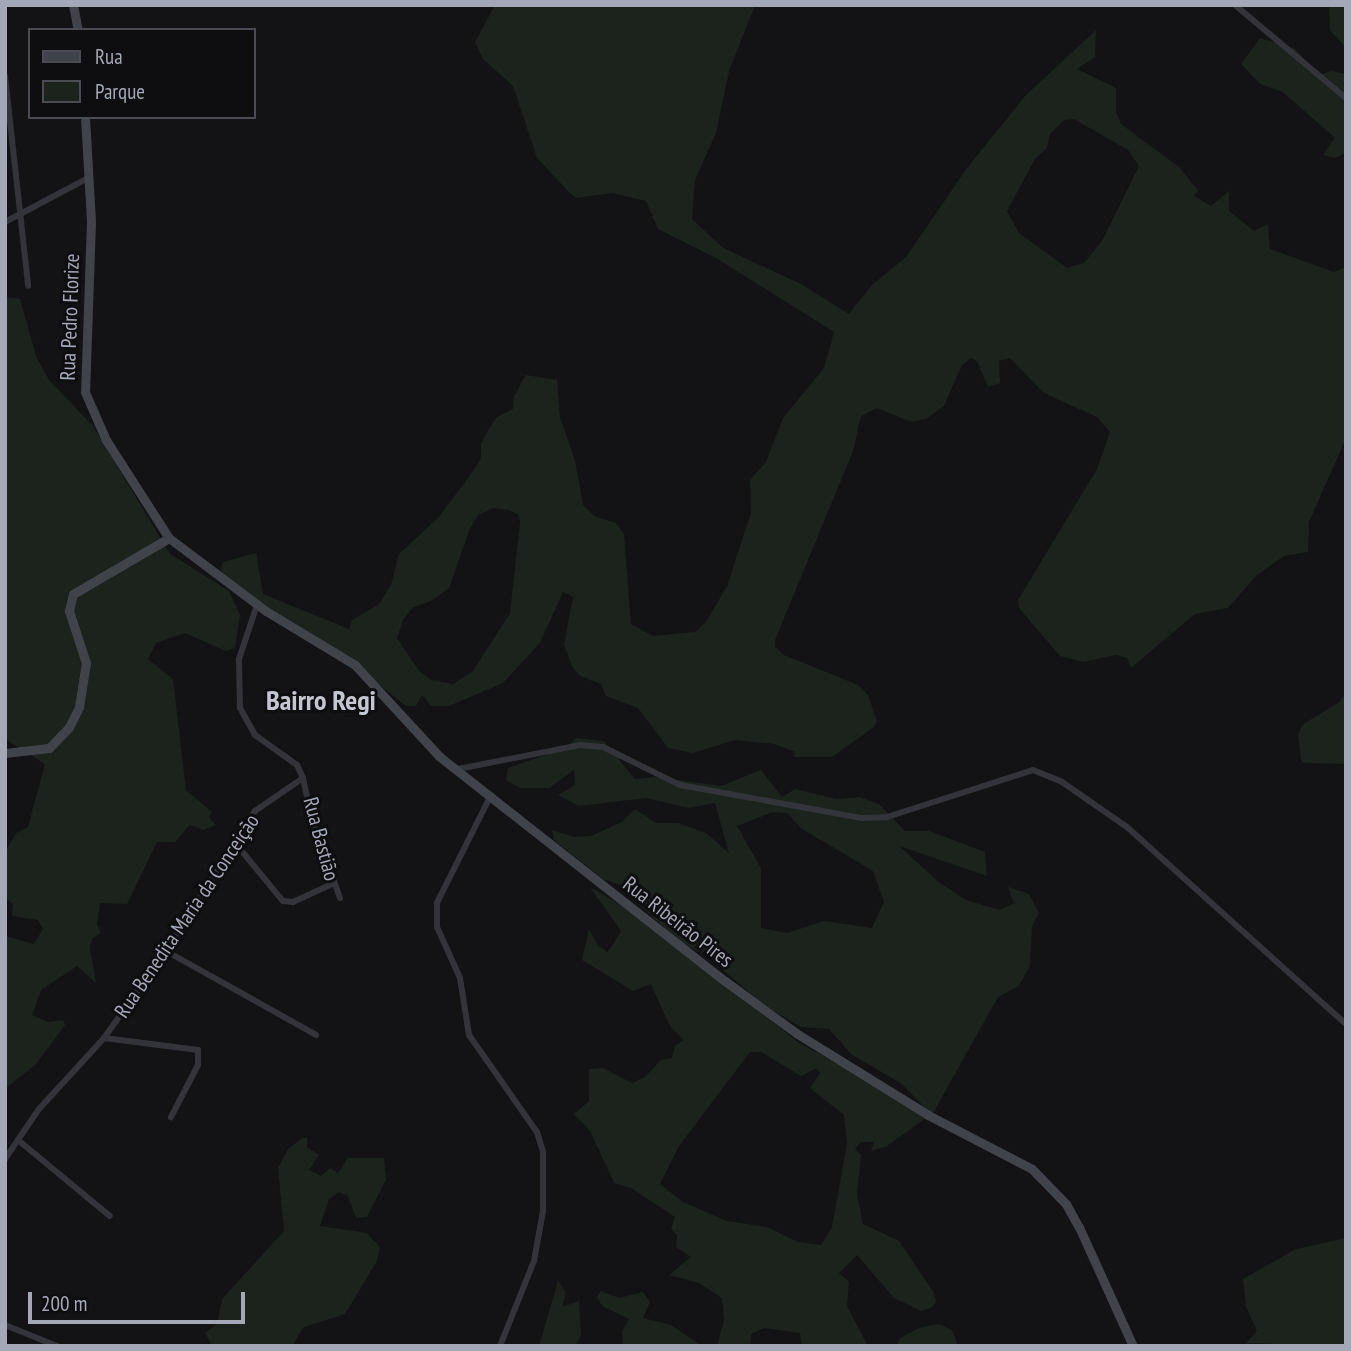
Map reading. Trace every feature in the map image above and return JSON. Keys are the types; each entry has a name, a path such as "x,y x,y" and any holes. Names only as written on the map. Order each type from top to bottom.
{"street":[{"path":"73,5 78,28"},
{"path":"1235,5 1346,98"},
{"path":"5,76 27,286"},
{"name":"Rua Pedro Florize","path":"85,119 90,177 85,392 106,440 169,538"},
{"path":"5,222 90,177"},
{"path":"5,753 49,748 69,727 79,707 86,663 69,611 73,594 169,538"},
{"name":"Rua Ribeirão Pires","path":"169,538 257,605 355,665 440,757 796,1033 928,1115 1040,1176 1079,1227 1133,1346"},
{"path":"257,605 243,635 239,659 240,708 255,735 297,765 303,778"},
{"path":"458,769 566,747 603,747 680,785 862,818 887,817 1033,770 1062,782 1126,827 1346,1024"},
{"name":"Rua Benedita Maria da Conceição","path":"5,1159 39,1109 104,1038 166,951 255,811 303,778"},
{"name":"Rua Bastião","path":"303,778 332,884 340,898"},
{"path":"491,795 437,903 437,927 460,978 469,1035 537,1132 542,1152 543,1211 534,1261 500,1346"},
{"path":"235,843 283,901 293,902 332,884"},
{"path":"166,951 316,1035"},
{"path":"104,1038 198,1050 198,1065 171,1117"},
{"path":"18,1140 110,1216"},
{"path":"5,1325 57,1346"}],"green space":[{"path":"495,5 755,5 729,71 716,133 695,180 692,219 723,248 801,284 849,314 872,285 906,257 967,168 1026,95 1096,30 1095,57 1077,69 1116,88 1116,112 1121,124 1179,167 1198,190 1194,196 1211,206 1229,191 1229,211 1254,231 1268,224 1270,249 1334,272 1346,267 1346,438 1309,522 1308,552 1284,556 1257,575 1228,608 1195,614 1131,668 1127,658 1116,655 1083,662 1060,656 1019,608 1018,600 1097,469 1110,432 1097,417 1044,393 1010,358 999,361 1000,383 988,387 977,361 971,358 962,365 944,406 926,419 911,422 877,408 861,416 853,451 775,640 775,647 784,655 858,685 868,695 877,721 874,727 832,757 794,757 795,752 774,744 735,740 693,753 668,748 638,708 606,696 601,684 580,676 572,666 564,644 573,597 563,592 540,643 503,683 449,706 431,706 422,695 416,706 406,706 348,660 267,612 227,578 221,571 223,562 256,553 263,594 349,629 352,620 379,604 391,585 399,554 438,518 472,473 481,458 481,444 487,432 497,417 513,409 514,396 526,375 557,380 560,417 575,461 583,505 594,516 616,523 624,534 631,624 653,636 695,632 706,622 727,586 751,513 750,480 766,462 783,418 824,368 834,332 716,258 658,229 646,201 613,193 576,198 537,158 513,86 483,59 475,42","holes":["1074,119 1128,150 1139,166 1102,241 1084,263 1067,268 1019,233 1007,211 1035,159 1047,148 1050,134 1064,120","494,508 509,510 519,515 510,613 473,671 453,684 431,680 419,671 397,638 403,620 412,608 433,600 449,588 469,531 478,515"]},
{"path":"1329,5 1346,5 1346,48 1330,30"},
{"path":"1260,38 1294,48 1319,75 1331,71 1346,74 1346,153 1335,158 1323,155 1335,138 1283,92 1260,84 1241,64"},
{"path":"5,297 20,299 36,356 49,380 93,426 170,554 229,591 240,615 235,648 226,651 185,633 156,643 148,659 173,679 186,790 212,812 209,817 216,825 203,830 190,825 175,842 157,842 127,904 100,903 97,924 101,933 92,939 90,949 96,983 77,966 41,990 32,1015 48,1022 63,1020 65,1025 36,1064 5,1089 5,936 34,944 43,929 38,920 12,916 13,904 5,898 5,853 16,833 28,827 45,764 5,739"},
{"path":"1346,693 1346,764 1302,763 1298,736 1302,725 1339,702"},
{"path":"576,738 604,741 635,779 656,777 721,786 761,770 782,797 795,789 836,799 859,797 879,804 905,831 929,831 985,852 987,876 899,846 940,883 966,900 1000,910 1014,903 1008,887 1029,894 1039,913 1032,926 1030,965 1019,986 998,997 932,1115 902,1084 851,1054 829,1029 801,1027 767,1007 724,971 719,961 682,944 630,896 627,887 603,879 554,840 552,830 574,837 591,836 622,822 635,809 656,823 678,823 706,833 729,853 715,803 689,808 646,798 579,806 558,795 575,785 574,770 549,788 520,788 506,780 508,768 566,748","holes":["773,812 787,813 802,829 873,871 884,902 872,928 824,921 787,933 761,928 761,868 737,826"]},
{"path":"590,887 631,911 798,1042 930,1115 887,1146 871,1151 874,1142 861,1142 855,1149 861,1155 857,1195 863,1224 899,1241 934,1293 936,1302 931,1308 921,1311 894,1298 857,1255 839,1273 849,1282 847,1306 868,1346 802,1346 800,1333 764,1328 751,1334 750,1346 717,1346 724,1320 722,1298 699,1283 669,1275 691,1257 676,1247 677,1235 671,1229 675,1217 631,1188 614,1183 590,1131 574,1114 589,1101 589,1069 603,1068 632,1083 645,1077 661,1060 672,1058 675,1046 684,1040 670,1026 651,984 633,991 582,960 589,929 598,946 608,952 621,931","holes":["750,1052 761,1052 801,1076 817,1068 820,1073 810,1088 844,1115 847,1143 832,1227 821,1245 798,1242 767,1227 727,1221 683,1202 660,1184 679,1146"]},
{"path":"302,1138 307,1138 307,1147 319,1155 309,1170 321,1176 330,1168 338,1173 348,1158 384,1158 386,1180 367,1217 356,1218 348,1196 339,1192 329,1199 320,1226 367,1233 380,1247 377,1261 345,1314 304,1327 292,1346 212,1346 205,1333 217,1324 222,1299 284,1231 278,1168 288,1149"},
{"path":"1346,1238 1346,1346 1246,1343 1257,1331 1246,1307 1243,1279 1296,1249"},
{"path":"558,1281 566,1292 562,1307 579,1301 581,1335 576,1346 539,1346"},
{"path":"601,1291 619,1298 643,1292 650,1302 643,1318 671,1325 702,1346 623,1346 622,1331 629,1319 602,1306 597,1297"},
{"path":"939,1324 952,1330 958,1346 897,1346 900,1338 919,1328"}],"district":[{"name":"Bairro Regi","path":"321,700"}]}
